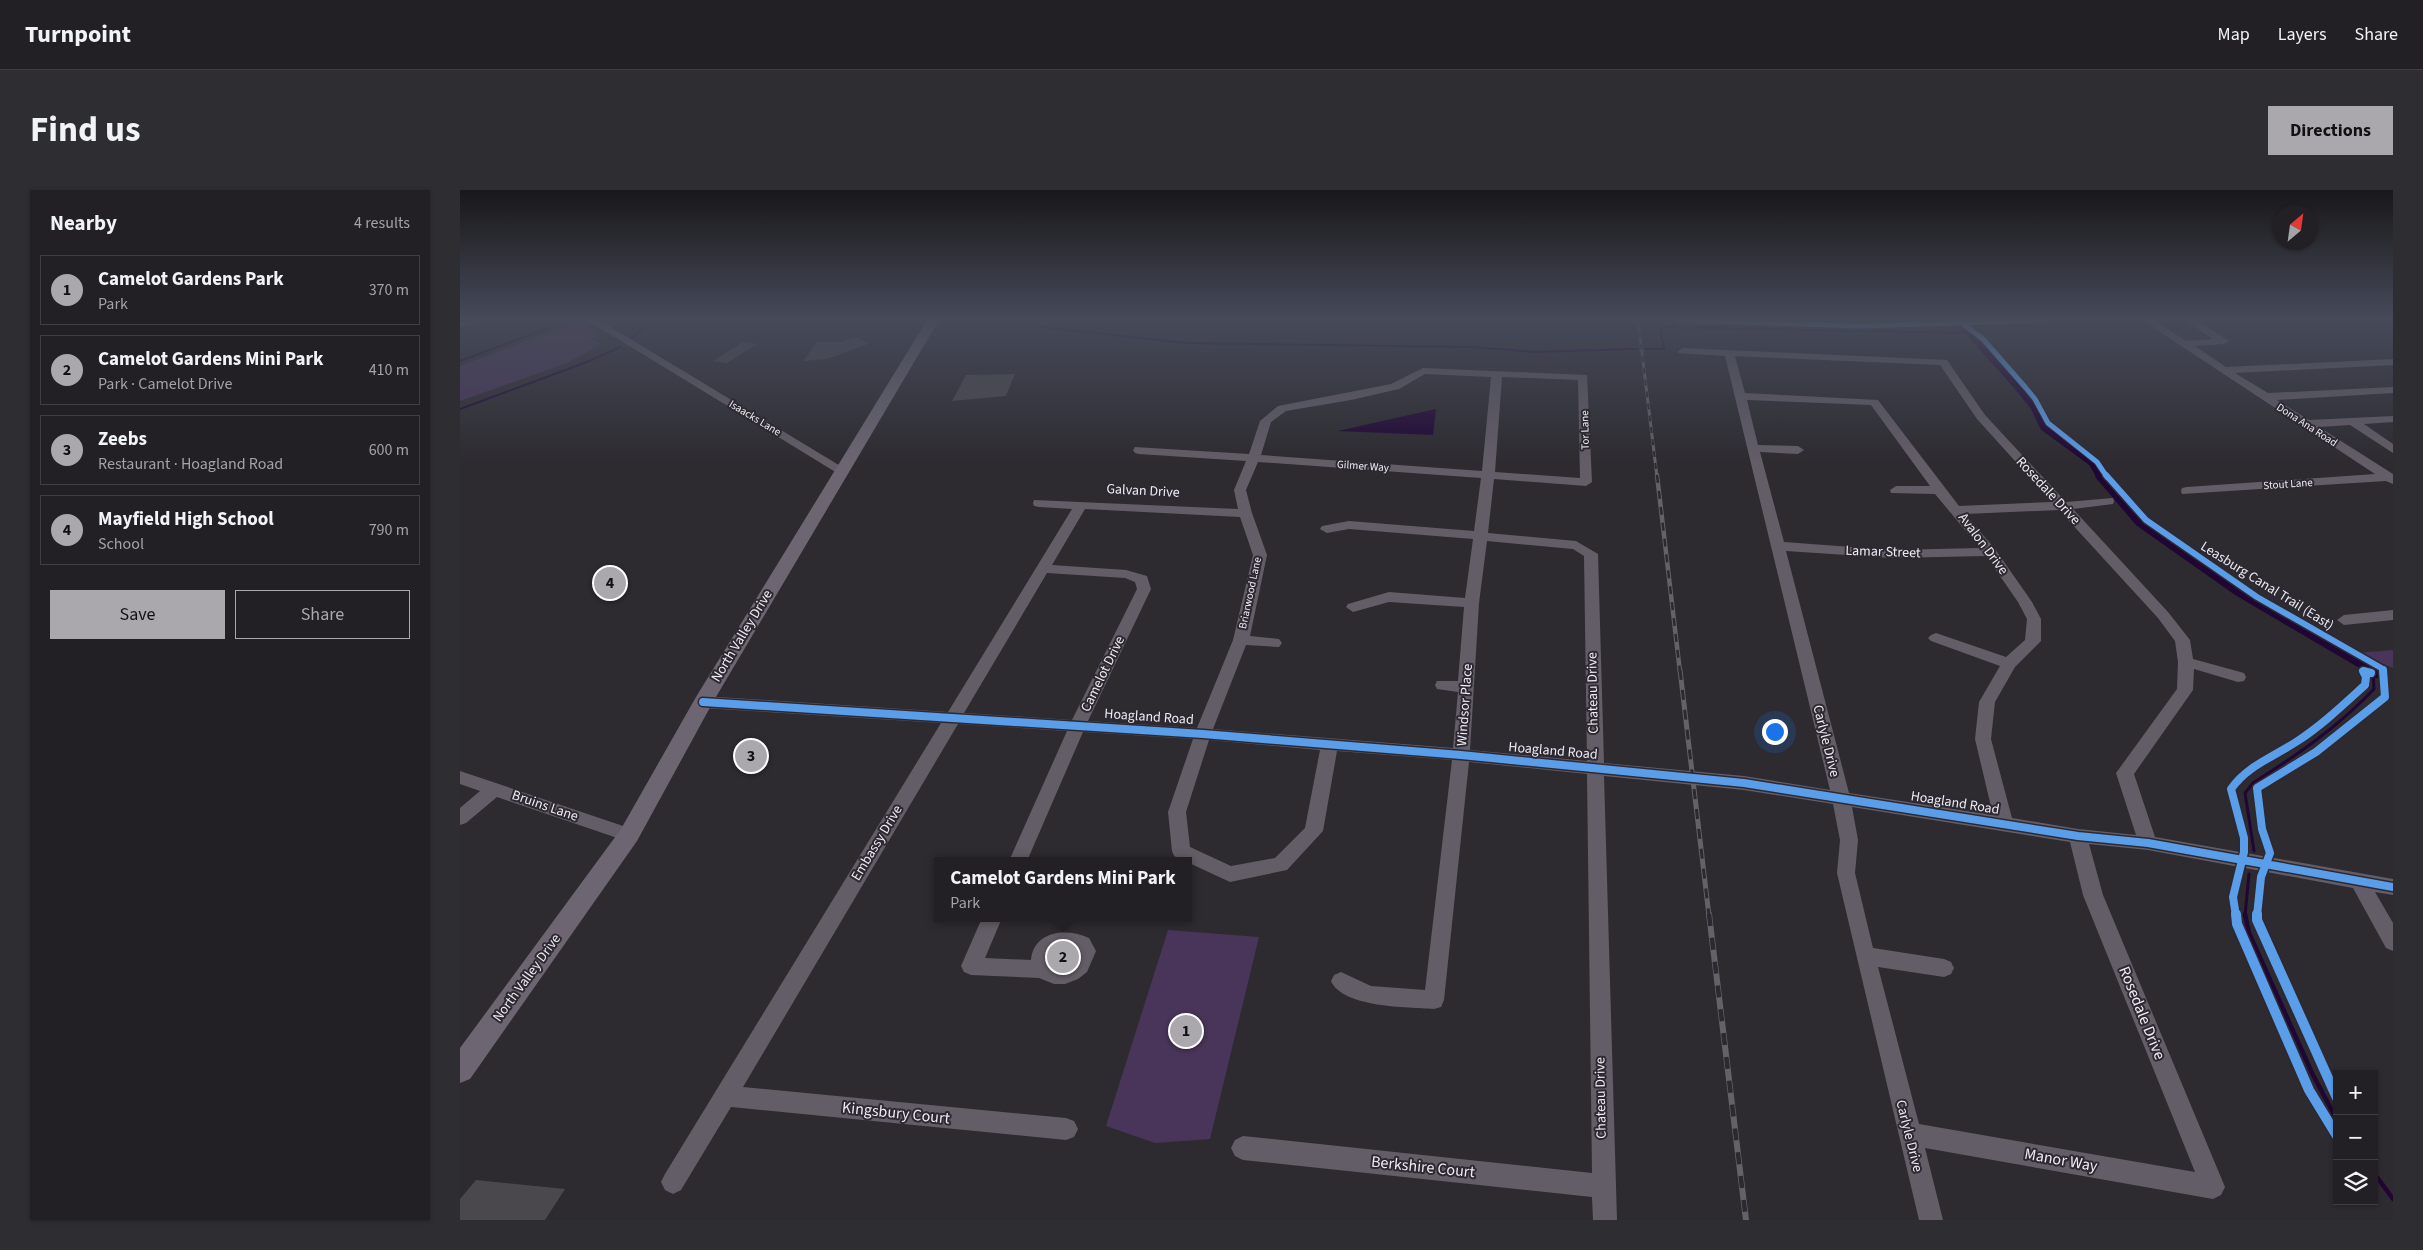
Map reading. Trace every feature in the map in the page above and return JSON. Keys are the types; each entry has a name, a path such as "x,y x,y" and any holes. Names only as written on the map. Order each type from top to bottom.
{"main road":[{"name":"North Valley Drive","path":"460,1070 629,835 703,702 904,368"}],"street":[{"name":"Isaacks Lane","path":"672,368 841,470"},
{"name":"Carlyle Drive","path":"1733,368 1841,798 1849,840 1846,873 1908,1134 1931,1220"},
{"name":"Rosedale Drive","path":"1947,368 1980,417 2163,615 2182,640 2186,662 2185,690 2125,773 2148,843"},
{"name":"Dona Ana Road","path":"2220,368 2391,479"},
{"path":"2223,370 2264,368"},
{"name":"Briarwood Lane","path":"1203,734 1241,640 1260,555 1245,513 1240,490 1254,458 1266,421 1282,408 1350,397 1395,387 1423,371 1584,377"},
{"name":"Windsor Place","path":"1341,981 1369,996 1434,1000 1461,755 1472,603 1488,475 1497,374"},
{"name":"Tor Lane","path":"1584,377 1586,482"},
{"path":"2264,397 2393,390"},
{"name":"Avalon Drive","path":"1740,396 1874,402 1939,490 1958,510 1990,552 2025,602 2034,620 2033,641 2009,664 1987,702 1983,739 2004,824"},
{"path":"2305,424 2393,419"},
{"path":"2352,421 2393,449"},
{"path":"1754,448 1798,450"},
{"name":"Gilmer Way","path":"1140,450 1586,482"},
{"name":"Stout Lane","path":"2187,492 2391,479"},
{"path":"1896,490 1939,490"},
{"path":"1958,510 2062,506 2108,501"},
{"name":"Galvan Drive","path":"1039,503 1245,513"},
{"name":"Embassy Drive","path":"673,1182 1081,505"},
{"name":"Chateau Drive","path":"1327,529 1349,525 1576,545 1591,554 1605,1220"},
{"name":"Lamar Street","path":"1777,546 1892,554 1990,552"},
{"name":"Camelot Drive","path":"1020,857 1078,725 1144,590 1142,579 1126,574 1043,569"},
{"path":"1353,607 1388,597 1472,603"},
{"path":"2344,620 2393,615"},
{"path":"1936,638 2009,664"},
{"path":"1241,640 1274,643"},
{"path":"2186,662 2238,677"},
{"path":"1443,685 1466,687"},
{"name":"Hoagland Road","path":"703,702 1203,734 1461,755 1744,782 2078,836 2148,843 2393,887"},
{"path":"1203,734 1177,812 1181,851 1230,874 1280,865 1314,831 1330,744"},
{"name":"Bruins Lane","path":"460,777 629,835"},
{"path":"460,818 494,789"},
{"name":"Rosedale Drive","path":"2078,836 2093,895 2213,1187"},
{"path":"2360,882 2393,942"},
{"path":"990,922 971,966 1044,970"},
{"path":"1865,956 1944,968"},
{"name":"Kingsbury Court","path":"726,1096 1066,1129"},
{"name":"Manor Way","path":"1908,1134 2213,1187"},
{"name":"Berkshire Court","path":"1243,1148 1603,1186"}],"shaded area":[{"path":"460,368 553,368 460,401"},
{"path":"1436,409 1433,435 1338,431"},
{"path":"2393,650 2393,668 2356,653"},
{"path":"1168,930 1259,937 1210,1139 1155,1143 1106,1126"},
{"path":"1073,946 1078,954 1067,967 1051,965 1050,956 1056,948"}],"building":[{"path":"1015,374 1006,396 952,401 966,375"},
{"path":"476,1180 565,1189 545,1220 460,1220 460,1199"}],"waterway":[{"path":"460,409 571,368"},
{"path":"2002,368 2034,406 2044,427 2092,462 2101,477"},
{"path":"2100,475 2140,522 2238,591 2376,672"},
{"path":"2254,851 2245,793 2253,783 2316,740 2360,703 2374,689 2373,671"},
{"path":"2245,915 2249,874"},
{"path":"2245,915 2249,933 2312,1073 2334,1115"},
{"path":"2378,1178 2393,1199"}],"railway":[{"path":"1644,368 1657,477"},
{"path":"1657,475 1680,672"},
{"path":"1680,670 1709,916"},
{"path":"1709,914 1746,1220"}],"cycle path":[{"name":"Leasburg Canal Trail (East)","path":"2009,368 2035,399 2048,423 2097,462 2108,478 2146,520 2257,597 2383,669 2385,697 2316,752 2257,788 2256,793 2262,829 2270,853 2263,868 2259,885 2257,920 2333,1089"},
{"path":"2333,1129 2309,1090 2237,924 2233,897 2244,852 2244,838 2231,789 2240,776 2296,742 2341,707 2365,685 2366,677 2363,671 2371,673"},
{"path":"703,702 1203,734 1461,755 1744,783 2078,836 2148,843 2393,887"}],"place":[{"name":"Mayfield High School","path":"610,583"},
{"name":"Zeebs","path":"751,756"},
{"name":"Camelot Gardens Mini Park","path":"1063,957"},
{"name":"Camelot Gardens Park","path":"1186,1031"}]}
